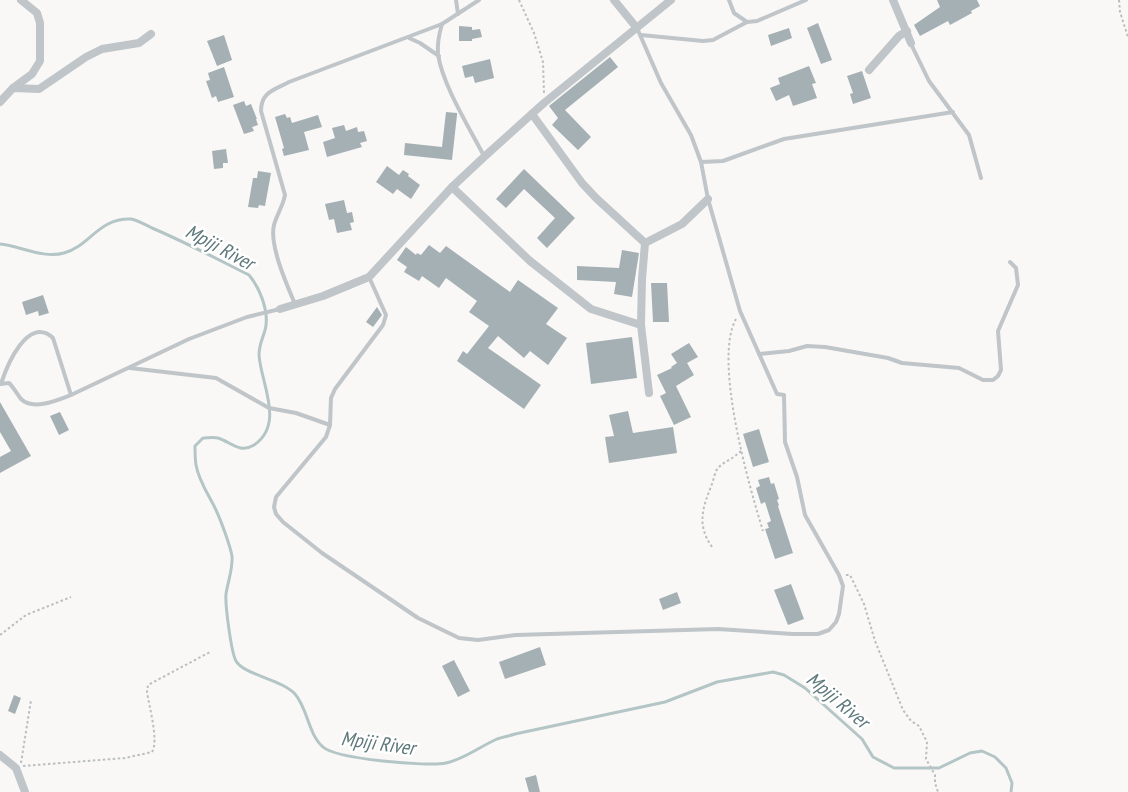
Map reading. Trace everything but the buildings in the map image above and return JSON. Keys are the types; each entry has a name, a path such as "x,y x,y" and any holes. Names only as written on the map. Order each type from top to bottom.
{"street":[{"path":"0,102 13,88 32,74 40,61 39,18 21,0"},
{"path":"614,0 636,27"},
{"path":"280,309 296,306 369,277 452,187 544,102 672,0"},
{"path":"893,0 911,43"},
{"path":"869,70 898,36 906,31"},
{"path":"13,88 39,89 86,57 102,49 139,43 152,34"},
{"path":"532,114 582,183 645,243"},
{"path":"452,187 530,262 591,309 641,325"},
{"path":"645,243 682,224 708,199"},
{"path":"645,243 641,325 649,393"},
{"path":"0,755 16,768 25,792"}],"lane":[{"path":"456,0 458,14"},
{"path":"296,306 278,260 274,224 284,203 284,195 261,111 261,102 267,94 289,82 442,24 479,0"},
{"path":"729,0 734,13 746,22"},
{"path":"640,35 703,41 713,40 746,22 757,20 806,0"},
{"path":"442,24 438,40 438,56 448,86 484,157"},
{"path":"369,277 386,315 383,325 335,388 331,398 330,425 326,437 276,497 274,507 276,514 284,522 322,553 362,582 418,618 459,638 478,640 516,634 718,629 818,634 829,630 836,622 839,614 842,586 839,575 805,515 797,477 785,442 784,395 777,394 740,311 708,199 701,162 690,135 661,83 636,27"},
{"path":"409,38 420,43 438,56"},
{"path":"911,43 929,81 969,135 981,178"},
{"path":"701,162 723,161 784,139 953,112"},
{"path":"760,354 789,351 807,346 825,347 888,358 902,363 959,368 983,380 993,380 1001,370 998,331 1018,284 1016,268 1010,262"},
{"path":"71,395 53,338 46,332 41,331 26,338 16,350 1,384 9,383 22,400 31,404 43,403 71,395 188,339 247,318 280,309"},
{"path":"130,368 216,378 269,408 296,413 330,425"}],"path":[{"path":"519,0 534,33 543,62 544,102"},
{"path":"1119,0 1120,12 1128,36"},
{"path":"740,311 733,324 728,355 729,374 741,451 763,530"},
{"path":"712,546 706,539 702,523 702,509 718,467 734,458 741,451"},
{"path":"839,575 850,575 864,604 875,641 903,710 911,721 919,726 927,742 926,759 935,775 938,792"},
{"path":"0,634 26,615 71,598"},
{"path":"21,766 125,758 152,752 154,738 147,692 148,685 210,652"},
{"path":"20,777 31,700"}],"waterway":[{"name":"Mpiji River","path":"0,244 40,253 64,253 81,245 102,227 120,220 131,219 177,239 249,275 253,280 262,298 266,312 266,325 259,355 269,403 270,415 268,426 263,436 254,445 244,448 218,438 203,438 195,446 196,465 202,483 220,520 232,556 226,599 230,638 236,661 247,670 281,684 295,694 303,707 314,735 323,747 345,755 383,761 421,764 446,763 459,759 497,739 665,702 717,682 773,672 784,675 805,688 862,739 873,757 894,768 939,768 970,753 982,751 995,757 1006,768 1012,783 1011,792"}]}
